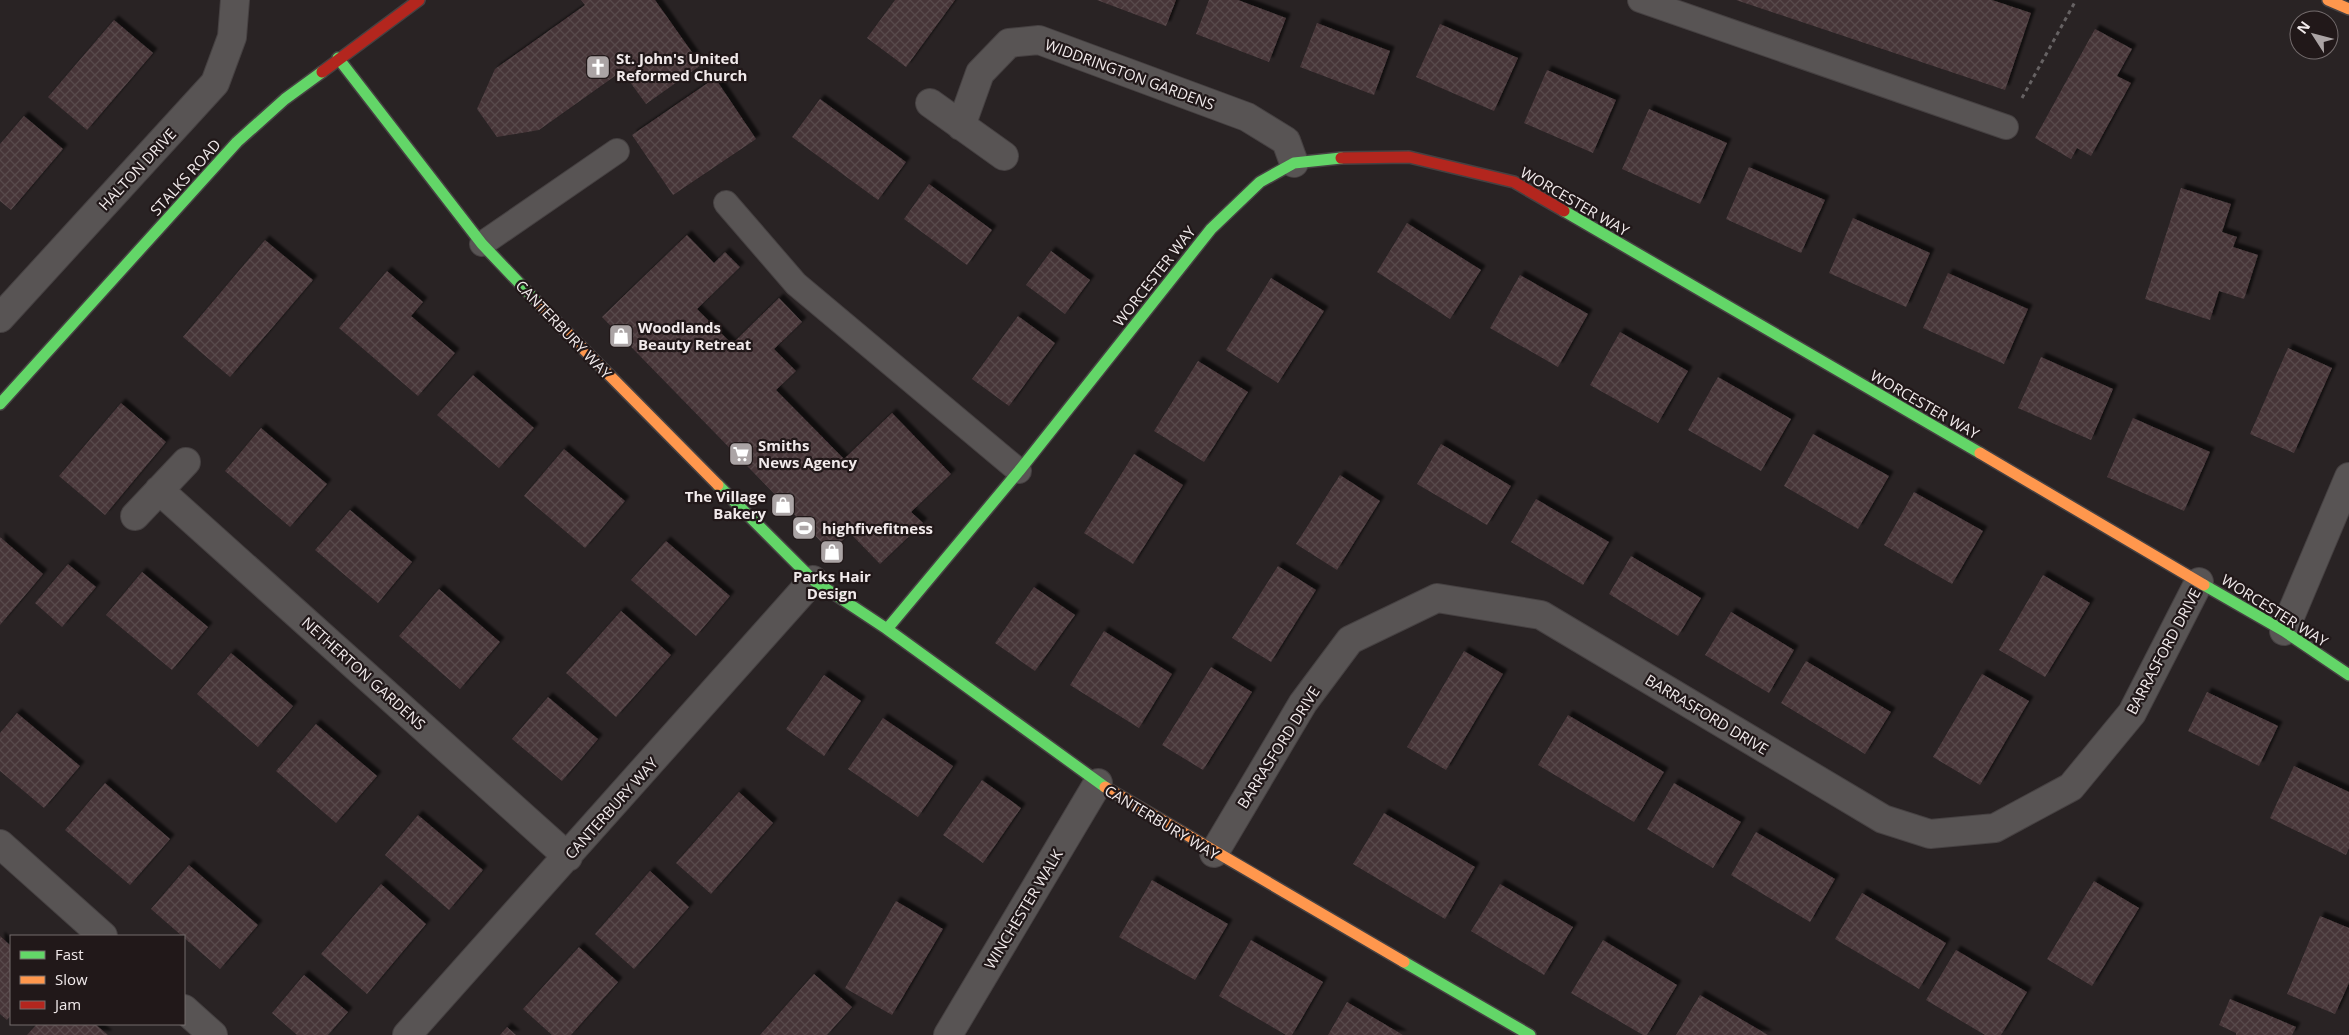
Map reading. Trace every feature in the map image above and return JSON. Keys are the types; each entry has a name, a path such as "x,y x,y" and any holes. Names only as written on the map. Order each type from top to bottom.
{"street":[{"name":"HALTON DRIVE","path":"0,318 215,83 232,37 235,0"},
{"name":"STALKS ROAD","path":"0,404 237,142 285,99 419,0"},
{"path":"2328,0 2349,9"},
{"name":"WIDDRINGTON GARDENS","path":"961,126 980,73 1009,43 1040,40 1247,117 1286,141 1294,164"},
{"name":"CANTERBURY WAY","path":"338,58 482,244 589,356 813,580 887,630 1098,783 1214,853 1530,1035"},
{"path":"930,103 1004,156"},
{"name":"WORCESTER WAY","path":"887,630 1019,470 1211,229 1260,182 1294,164 1329,158 1409,157 1514,182 2284,632 2349,675"},
{"path":"135,516 186,462"},
{"path":"2284,632 2349,478"},
{"name":"NETHERTON GARDENS","path":"160,490 568,857"},
{"name":"CANTERBURY WAY","path":"407,1035 568,857 813,580"},
{"name":"BARRASFORD DRIVE","path":"1214,853 1302,703 1350,640 1437,598 1541,615 1883,819 1930,834 1995,828 2071,787 2132,713 2199,582"},
{"name":"WINCHESTER WALK","path":"948,1035 1098,783"},
{"path":"0,844 102,935"},
{"path":"185,1010 213,1035"}],"lane":[{"path":"1640,0 2006,127"},
{"path":"482,244 618,150"},
{"path":"726,204 796,284 1019,470"}],"path":[{"path":"2006,127 2076,0"}],"building":[{"name":"St. John's United Reformed Church","path":"581,0 655,0 701,65 646,104 622,71 539,130 497,137 477,109 495,69 585,5"},
{"path":"895,0 955,0 906,67 867,38"},
{"path":"1097,0 1176,0 1166,26"},
{"path":"1209,0 1238,0 1286,18 1269,62 1196,34"},
{"path":"1736,0 1992,0 2031,13 2005,90"},
{"path":"114,20 153,53 87,130 48,97"},
{"path":"1317,23 1390,51 1374,95 1300,67"},
{"path":"1440,24 1518,58 1494,111 1416,77"},
{"path":"2095,29 2132,49 2117,76 2131,83 2091,156 2077,148 2071,159 2035,138"},
{"path":"1547,70 1616,100 1593,153 1524,123"},
{"path":"715,78 756,139 673,195 632,135"},
{"path":"820,99 906,162 878,200 792,137"},
{"path":"1649,109 1727,143 1700,204 1622,169"},
{"path":"24,116 63,149 11,210 0,201 0,144"},
{"path":"1749,167 1825,200 1801,253 1726,219"},
{"path":"929,184 992,230 967,265 904,219"},
{"path":"2181,188 2231,204 2222,232 2237,237 2233,247 2258,255 2244,299 2219,291 2210,320 2145,299"},
{"path":"1853,218 1930,253 1906,307 1829,273"},
{"path":"1407,223 1481,270 1450,319 1377,272"},
{"path":"687,235 714,263 725,252 740,267 697,309 732,344 779,298 802,322 774,349 796,371 776,390 844,459 892,413 951,474 911,512 923,523 880,564 850,533 831,552 602,317"},
{"path":"265,240 313,280 230,377 183,337"},
{"path":"1051,251 1090,280 1065,314 1026,285"},
{"path":"387,271 423,302 411,316 455,353 418,396 339,328"},
{"path":"1948,273 2028,309 2004,364 1923,328"},
{"path":"1520,275 1588,314 1558,367 1490,328"},
{"path":"1271,278 1324,311 1278,383 1226,350"},
{"path":"1018,316 1055,343 1009,406 972,379"},
{"path":"1620,332 1688,371 1658,423 1590,385"},
{"path":"2288,348 2332,368 2294,453 2250,434"},
{"path":"2041,357 2113,389 2091,440 2018,408"},
{"path":"1198,361 1248,392 1204,462 1154,431"},
{"path":"473,375 534,428 499,468 437,415"},
{"path":"1718,377 1791,419 1761,471 1688,430"},
{"path":"121,403 166,442 105,515 59,476"},
{"path":"2133,418 2210,452 2184,511 2107,477"},
{"path":"261,428 327,484 290,527 225,471"},
{"path":"1813,434 1889,476 1858,529 1784,486"},
{"path":"1441,444 1511,486 1487,525 1417,484"},
{"path":"564,449 625,501 585,548 524,496"},
{"path":"1134,454 1183,485 1133,564 1084,533"},
{"path":"1340,475 1380,501 1337,570 1296,544"},
{"path":"1914,492 1983,531 1952,584 1884,545"},
{"path":"1536,499 1609,542 1583,585 1511,542"},
{"path":"350,510 412,562 378,603 315,550"},
{"path":"0,537 43,574 0,625"},
{"path":"666,541 730,596 696,636 631,580"},
{"path":"1631,556 1701,598 1678,636 1609,594"},
{"path":"68,564 96,587 62,627 35,603"},
{"path":"1278,566 1316,590 1271,662 1232,638"},
{"path":"142,572 208,627 172,670 106,615"},
{"path":"2043,575 2090,603 2045,677 1999,650"},
{"path":"1034,587 1075,615 1035,671 995,643"},
{"path":"439,589 500,642 460,689 399,636"},
{"path":"621,611 671,655 616,717 566,673"},
{"path":"1731,612 1794,650 1769,693 1705,655"},
{"path":"1104,631 1172,674 1139,728 1070,685"},
{"path":"1464,651 1503,674 1446,770 1407,747"},
{"path":"231,653 293,706 258,747 197,694"},
{"path":"1806,661 1891,712 1865,754 1781,703"},
{"path":"1211,667 1252,692 1203,770 1162,745"},
{"path":"1982,674 2029,701 1980,785 1933,757"},
{"path":"824,675 861,701 824,756 786,729"},
{"path":"2207,692 2278,726 2259,766 2188,731"},
{"path":"548,697 598,739 562,781 512,739"},
{"path":"17,713 80,766 44,808 0,771 0,733"},
{"path":"1568,715 1664,772 1634,822 1538,765"},
{"path":"883,718 953,766 918,817 848,769"},
{"path":"316,724 377,776 336,823 276,771"},
{"path":"2294,766 2349,792 2349,848 2346,855 2270,818"},
{"path":"982,780 1021,808 983,863 943,835"},
{"path":"105,783 170,839 130,885 65,830"},
{"path":"1674,783 1741,822 1713,868 1647,829"},
{"path":"739,792 773,823 711,894 676,863"},
{"path":"1384,813 1475,867 1445,919 1353,864"},
{"path":"418,815 483,870 449,910 385,855"},
{"path":"1756,832 1835,879 1810,922 1731,875"},
{"path":"189,865 258,925 220,969 185,939 185,935 181,935 151,909"},
{"path":"650,871 689,907 634,969 595,934"},
{"path":"1152,880 1228,924 1195,980 1119,937"},
{"path":"2094,881 2139,908 2092,986 2047,959"},
{"path":"381,884 426,924 367,994 321,954"},
{"path":"1500,884 1573,927 1544,975 1471,931"},
{"path":"1862,893 1946,943 1919,989 1835,939"},
{"path":"896,901 943,929 892,1015 845,988"},
{"path":"2320,916 2349,928 2349,983 2335,1014 2287,994"},
{"path":"0,936 10,945 10,1016 7,1020 0,1014"},
{"path":"1251,940 1323,982 1292,1035 1286,1035 1219,996"},
{"path":"1603,940 1677,985 1647,1035 1643,1035 1571,993"},
{"path":"579,947 618,982 571,1035 552,1035 523,1009"},
{"path":"1956,950 2027,992 2001,1035 1985,1035 1926,1000"},
{"path":"814,974 852,1007 827,1035 760,1035"},
{"path":"304,975 348,1012 328,1035 297,1035 272,1013"},
{"path":"1700,995 1768,1035 1676,1035"},
{"path":"2230,999 2296,1027 2292,1035 2236,1035 2236,1033 2219,1025"},
{"path":"1347,1002 1403,1035 1328,1035"},
{"path":"36,1025 96,1025 108,1035 27,1035"},
{"path":"507,1027 516,1035 500,1035"}],"traffic: fast":[{"path":"338,58 482,244 541,306"},
{"path":"0,404 237,142 285,99 322,72"},
{"path":"887,629 1019,471 1211,229 1260,182 1294,163 1341,158"},
{"path":"1564,211 1980,453"},
{"path":"718,485 813,580 887,629 1105,787"},
{"path":"2204,585 2284,631 2349,675"},
{"path":"1404,962 1530,1035"}],"traffic: slow":[{"path":"2328,0 2349,9"},
{"path":"541,306 718,485"},
{"path":"1980,453 2204,585"},
{"path":"1105,787 1404,962"}],"traffic: jam":[{"path":"322,72 419,0"},
{"path":"1341,158 1409,157 1514,182 1564,211"}],"place":[{"name":"St. John's United Reformed Church","path":"598,67"},
{"name":"Woodlands Beauty Retreat","path":"621,336"},
{"name":"Smiths News Agency","path":"741,454"},
{"name":"The Village Bakery","path":"783,505"},
{"name":"highfivefitness","path":"804,528"},
{"name":"Parks Hair Design","path":"832,552"}]}
